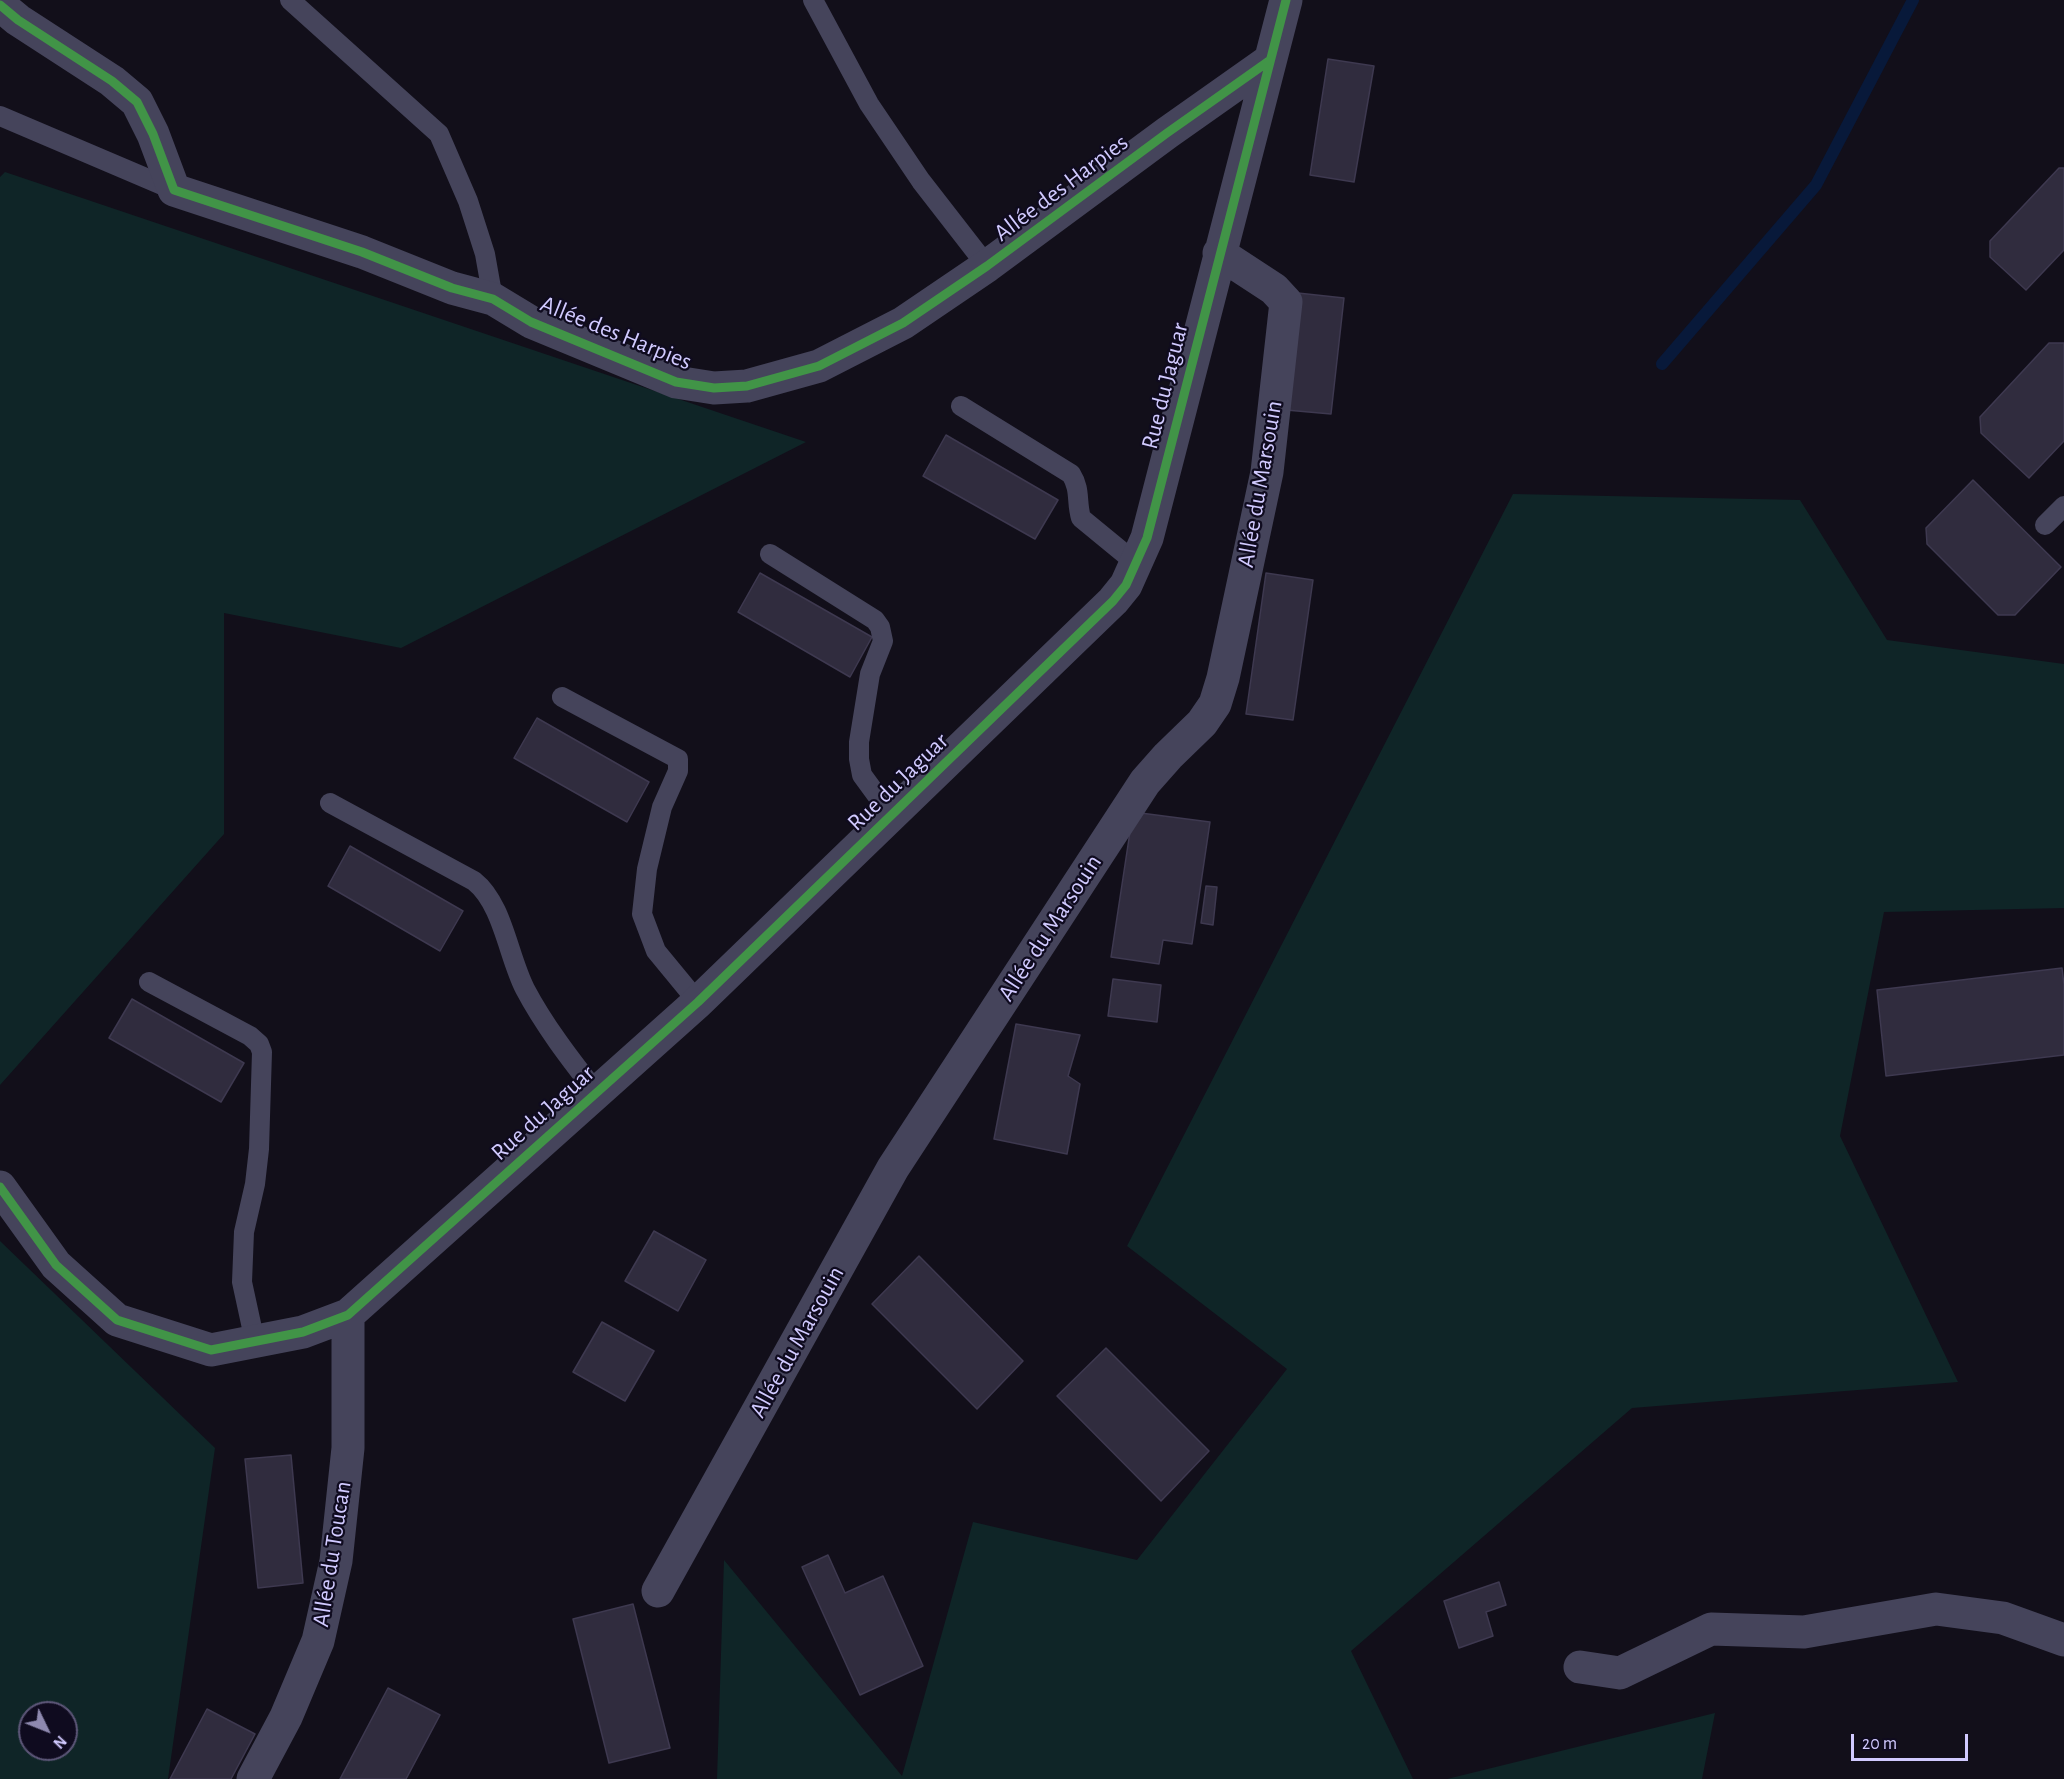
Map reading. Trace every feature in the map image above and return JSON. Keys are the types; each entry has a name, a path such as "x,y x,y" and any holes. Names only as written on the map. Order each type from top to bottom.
{"street":[{"name":"Rue du Jaguar","path":"0,1188 56,1264 117,1320 211,1350 303,1332 348,1315 698,1002 1113,601 1126,585 1147,538 1286,0"},
{"path":"0,5 18,20 112,81 137,102 153,134 174,190"},
{"name":"Allée des Harpies","path":"174,190 362,252 452,288 493,299 531,322 676,382 714,388 747,386 819,366 903,323 987,266 1269,61"},
{"name":"Allée du Marsouin","path":"658,1591 893,1168 1145,782 1202,723 1215,704 1223,678 1267,472 1286,302 1274,289 1219,254"},
{"name":"Allée du Toucan","path":"253,1779 286,1717 318,1641 336,1561 348,1448 348,1315"},
{"path":"1580,1667 1620,1673 1711,1629 1804,1632 1936,1609 2003,1618 2064,1640"}],"lane":[{"path":"290,0 439,134 468,201 485,254 493,299"},
{"path":"813,0 869,104 921,181 987,266"},
{"path":"0,116 174,190"},
{"path":"961,406 1071,474 1077,483 1078,508 1081,518 1137,564"},
{"path":"2045,525 2064,506"},
{"path":"770,554 874,620 880,627 882,641 870,674 859,759 862,775 892,816"},
{"path":"562,697 678,759 678,771 662,807 647,869 642,914 656,951 698,1002"},
{"path":"330,803 482,887 492,905 524,987 557,1041 596,1092"},
{"path":"149,982 250,1036 259,1044 262,1052 259,1149 255,1184 244,1232 242,1282 255,1342"}],"green space":[{"path":"5,172 806,442 401,648 224,613 224,834 0,1085 0,177"},
{"path":"1513,494 1800,500 1887,640 2064,664 2064,908 1884,912 1840,1136 1958,1382 1632,1408 1351,1651 1413,1779 717,1779 724,1560 902,1776 973,1522 1137,1560 1287,1369 1127,1246"},
{"path":"0,1241 215,1448 168,1779 0,1779"},
{"path":"1715,1713 1702,1779 1447,1779"}],"building":[{"path":"1328,59 1374,66 1354,182 1310,175"},
{"path":"2059,168 2064,168 2064,250 2026,290 1990,257 1990,241"},
{"path":"1298,293 1344,298 1331,414 1286,410"},
{"path":"2049,343 2064,343 2064,441 2029,478 1981,433 1980,417"},
{"path":"946,435 1058,500 1035,539 923,476"},
{"path":"1973,480 2061,567 2015,615 1998,615 1927,544 1926,528"},
{"path":"760,573 872,637 850,677 738,612"},
{"path":"1266,573 1313,580 1293,720 1246,714"},
{"path":"537,718 649,782 627,822 514,758"},
{"path":"1133,812 1210,822 1192,944 1163,940 1159,964 1111,957"},
{"path":"350,846 463,911 440,951 328,886"},
{"path":"1206,886 1217,887 1213,925 1201,923"},
{"path":"2062,968 2064,1055 1886,1076 1877,990"},
{"path":"1113,979 1161,985 1157,1022 1108,1016"},
{"path":"132,999 244,1063 221,1102 109,1038"},
{"path":"1016,1024 1080,1035 1068,1076 1080,1084 1067,1154 994,1139"},
{"path":"654,1231 706,1260 678,1311 625,1281"},
{"path":"919,1256 1023,1361 977,1409 872,1304"},
{"path":"602,1322 654,1351 625,1401 573,1372"},
{"path":"1106,1348 1209,1451 1161,1501 1057,1396"},
{"path":"291,1455 303,1583 258,1588 245,1459"},
{"path":"828,1555 845,1593 883,1576 923,1666 860,1695 802,1567"},
{"path":"1499,1582 1506,1605 1486,1612 1493,1636 1459,1648 1444,1601"},
{"path":"633,1604 670,1748 609,1763 573,1619"},
{"path":"388,1688 440,1715 406,1779 340,1779"},
{"path":"207,1709 255,1734 231,1779 170,1779"}],"waterway":[{"path":"1662,364 1816,185 1913,0"}],"cycle path":[{"path":"0,1187 56,1265 117,1320 211,1350 303,1332 348,1315 698,1002 1113,601 1126,585 1147,538 1286,0"},
{"path":"0,5 18,20 112,81 137,102 153,134 174,190 362,252 452,288 493,299 531,322 676,382 714,388 747,386 819,366 903,323 987,266 1269,61"}]}
